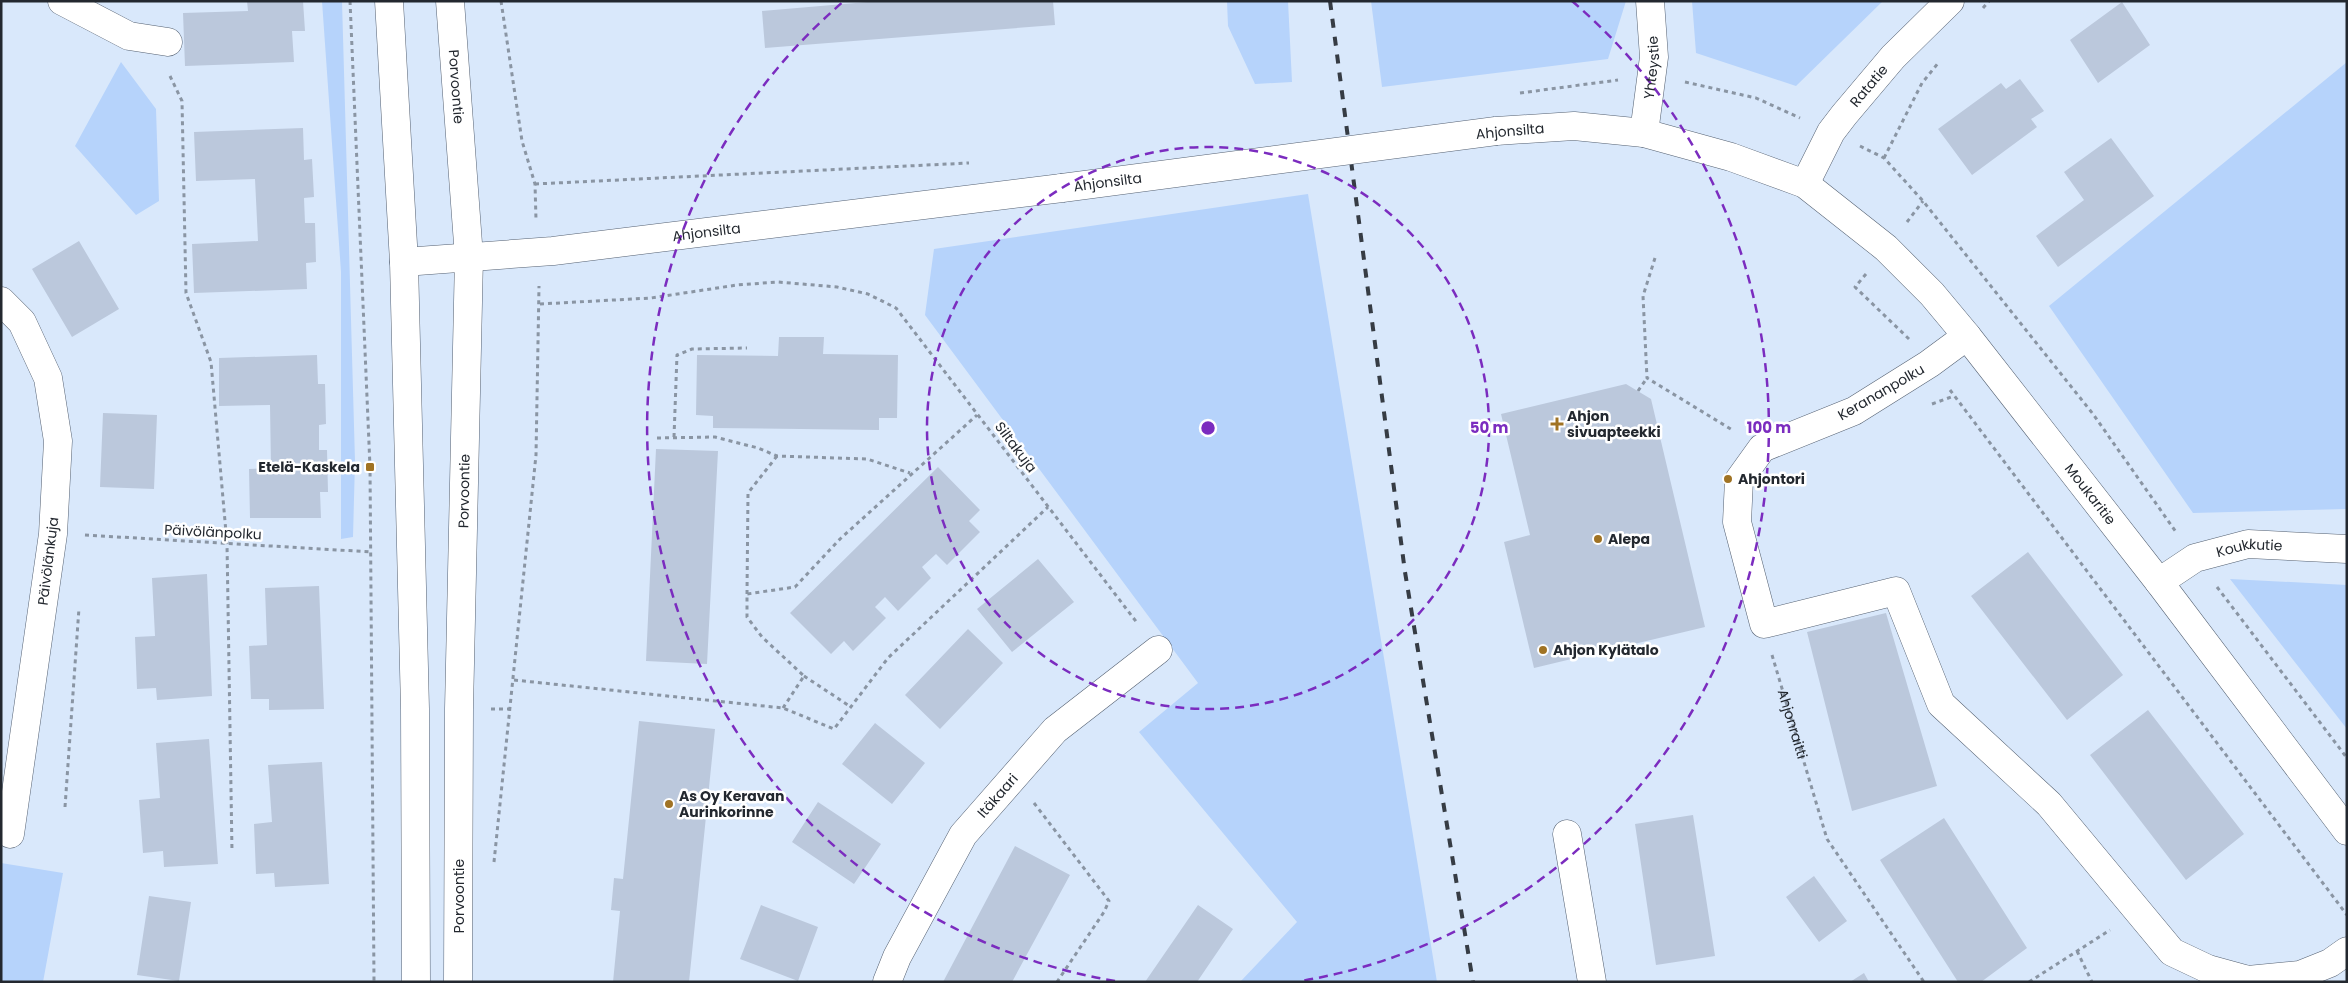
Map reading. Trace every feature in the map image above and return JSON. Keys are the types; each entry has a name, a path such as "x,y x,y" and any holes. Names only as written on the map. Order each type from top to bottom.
{"street":[{"path":"62,1 129,36 168,42"},
{"path":"390,1 404,262 415,709 416,982"},
{"name":"Porvoontie","path":"450,1 469,257 459,709 458,982"},
{"name":"Yhteystie","path":"1644,133 1654,57 1650,1"},
{"name":"Ratatie","path":"1805,184 1831,132 1844,115 1893,57 1950,1"},
{"name":"Ahjonsilta","path":"404,262 538,252 1062,188 1496,131 1574,126 1644,133 1731,157 1805,184"},
{"name":"Moukaritie","path":"1805,184 1886,248 1932,294 2159,582 2347,831"},
{"name":"Päivölänkuja","path":"1,302 22,322 48,378 58,441 53,534 10,834"},
{"name":"Kerananpolku","path":"1762,448 1854,411 1929,364 1967,336"},
{"path":"1762,448 1739,480 1737,522 1764,624 1896,591 1941,704 2049,804 2172,952 2208,969 2248,980 2300,975 2330,962 2347,951"},
{"name":"Koukkutie","path":"2159,582 2195,558 2248,544 2347,549"},
{"name":"Itäkaari","path":"887,982 897,957 963,835 1055,730 1158,650"},
{"path":"1567,834 1592,982"}],"path":[{"path":"350,1 370,467 374,982"},
{"path":"494,863 536,455 540,304 535,184 522,141 501,1"},
{"path":"1983,9 1989,1"},
{"path":"168,42 169,74 182,102 186,293 211,362 227,544 232,852"},
{"path":"1884,158 1922,83 1940,61"},
{"path":"535,184 979,163"},
{"path":"1638,391 1647,378 1643,296 1655,258"},
{"name":"Siltakuja","path":"540,304 650,298 737,285 778,282 837,287 868,294 896,308 1158,650"},
{"path":"1855,287 1912,342 2347,915"},
{"path":"674,437 677,355 692,348 747,348"},
{"path":"1647,378 1762,448"},
{"path":"746,594 795,587 840,539 910,474 978,415"},
{"path":"657,438 715,438 758,448 777,456 867,459 910,474"},
{"path":"777,456 748,493 747,617 762,637 804,676 851,707"},
{"path":"514,680 782,708 834,729 888,658 1048,507"},
{"name":"Päivölänpolku","path":"53,534 372,552"},
{"path":"65,807 79,603"},
{"name":"Ahjonraitti","path":"1764,624 1827,839 1924,982"},
{"path":"2245,624 2347,758"},
{"path":"782,708 804,676"},
{"path":"1014,777 1109,901 1104,912 1057,982"},
{"path":"2029,982 2140,912"},
{"path":"2077,950 2092,982"}],"shaded area":[{"path":"322,1 342,1 355,461 353,537 341,539 341,272"},
{"path":"1227,1 1288,1 1292,82 1255,84 1228,26"},
{"path":"1371,1 1626,1 1608,59 1382,87"},
{"path":"1692,1 1883,1 1796,86 1696,53"},
{"path":"121,62 156,109 159,201 136,215 75,146"},
{"path":"2347,62 2347,509 2193,513 2049,306"},
{"path":"1308,194 1437,982 1240,982 1297,922 1139,732 1198,683 925,315 934,249"},
{"path":"2230,579 2347,585 2347,729"},
{"path":"1,863 63,873 43,982 1,982"}],"building":[{"path":"247,1 303,1 305,31 292,31 294,62 185,66 183,13 248,11"},
{"path":"879,1 1053,1 1055,25 765,48 762,11"},
{"path":"2122,2 2150,45 2098,83 2070,40"},
{"path":"2020,79 2044,111 2031,119 2037,127 1972,175 1938,129 2001,83 2006,89"},
{"path":"303,128 304,160 312,159 314,197 304,198 305,223 315,223 316,262 306,263 307,289 194,293 192,244 258,241 255,179 196,181 194,132"},
{"path":"2111,138 2154,196 2058,267 2036,236 2084,200 2064,172"},
{"path":"79,241 119,309 72,337 32,269"},
{"path":"779,337 824,337 823,354 898,355 897,418 879,418 879,430 713,428 713,416 696,415 697,355 778,356"},
{"path":"317,355 318,384 325,384 326,424 319,425 319,450 327,450 328,492 320,492 321,518 250,518 249,469 271,468 270,405 219,406 219,358"},
{"path":"1626,384 1651,399 1705,627 1534,668 1504,542 1530,535 1501,414"},
{"path":"103,413 157,415 154,489 100,487"},
{"path":"656,449 718,451 707,664 646,661"},
{"path":"938,467 980,510 969,521 980,532 947,565 936,554 922,567 931,578 898,611 885,597 875,607 886,618 853,651 844,641 831,654 790,613"},
{"path":"2028,552 2123,675 2067,720 1971,596"},
{"path":"1038,559 1074,602 1012,652 977,609"},
{"path":"207,574 212,696 157,700 156,688 137,689 135,637 155,636 152,578"},
{"path":"319,586 324,709 269,710 269,699 251,699 249,646 267,645 265,588"},
{"path":"1886,613 1937,786 1852,811 1807,632"},
{"path":"968,629 1003,663 940,729 905,695"},
{"path":"2148,710 2244,834 2186,880 2090,755"},
{"name":"As Oy Keravan Aurinkorinne","path":"639,721 715,729 689,982 613,982 620,911 611,910 614,878 623,879"},
{"path":"875,723 925,763 892,804 842,764"},
{"path":"209,739 218,864 164,867 163,851 143,853 139,800 160,798 156,743"},
{"path":"322,762 329,884 275,887 274,873 256,874 254,824 272,822 268,765"},
{"path":"818,802 881,844 854,884 792,842"},
{"path":"1693,815 1715,956 1656,965 1635,824"},
{"path":"1944,818 2027,948 1981,982 1958,982 1880,860"},
{"path":"1015,846 1070,875 1012,982 943,982"},
{"path":"1814,876 1847,921 1819,942 1786,897"},
{"path":"149,896 191,902 179,981 137,975"},
{"path":"761,905 818,927 798,981 740,959"},
{"path":"1198,905 1233,929 1197,982 1145,982"},
{"path":"1864,973 1869,982 1850,982"}],"railway":[{"path":"1330,1 1405,572 1473,982"}],"place":[{"name":"Ahjon sivuapteekki","path":"1557,424"},
{"name":"Etelä-Kaskela","path":"370,467"},
{"name":"Ahjontori","path":"1728,479"},
{"name":"Alepa","path":"1598,539"},
{"name":"Ahjon Kylätalo","path":"1543,650"},
{"name":"As Oy Keravan Aurinkorinne","path":"669,804"}]}
